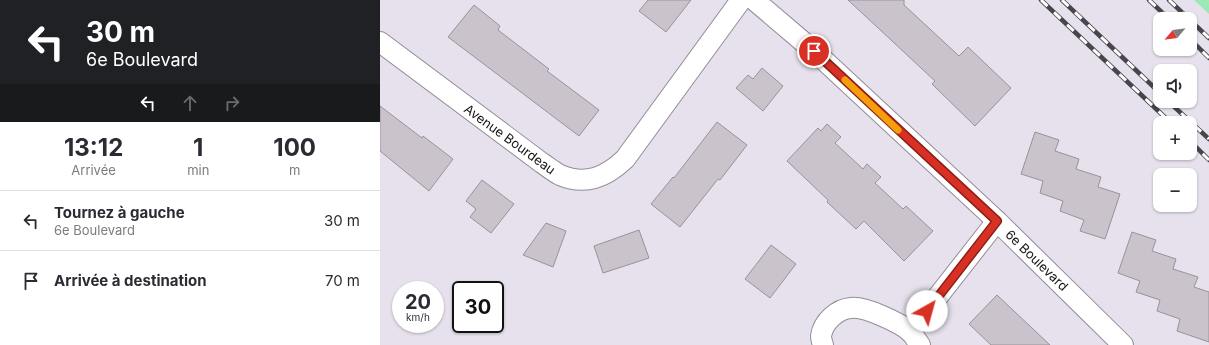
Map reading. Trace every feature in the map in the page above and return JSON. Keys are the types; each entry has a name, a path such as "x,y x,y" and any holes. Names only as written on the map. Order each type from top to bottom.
{"street":[{"name":"Avenue Bourdeau","path":"380,42 559,175 572,179 587,180 601,176 614,169 625,159 741,0"},
{"name":"6e Boulevard","path":"754,0 814,51 997,221 1123,345"},
{"path":"823,345 821,336 826,322 838,311 851,308 868,311 889,319 915,339 997,221"}],"green space":[{"path":"1194,0 1209,0 1209,14"}],"building":[{"path":"648,0 691,0 666,32 639,11"},
{"path":"848,0 904,0 904,5 959,56 968,47 1011,88 975,126 932,84 935,81"},
{"path":"474,5 500,26 498,30 549,69 547,71 599,110 579,136 448,37"},
{"path":"762,68 783,86 763,111 736,88 748,75 753,79"},
{"path":"380,106 422,138 423,136 453,159 429,191 380,151"},
{"path":"717,122 747,145 720,180 718,179 680,227 651,204 673,177 674,178"},
{"path":"827,124 841,137 835,143 863,169 867,164 881,177 875,183 903,209 906,206 933,231 904,261 864,221 856,229 787,161 818,128 821,131"},
{"path":"1035,132 1059,140 1055,151 1079,159 1076,169 1101,177 1098,187 1120,194 1105,239 1080,231 1084,220 1060,211 1063,201 1040,193 1043,181 1021,174"},
{"path":"482,180 514,204 491,233 470,217 476,209 466,201"},
{"path":"546,223 566,231 553,267 523,255"},
{"path":"639,230 649,258 603,273 594,246"},
{"path":"1132,232 1156,240 1152,251 1176,259 1173,269 1198,277 1194,287 1209,292 1209,342 1177,331 1180,319 1157,311 1160,300 1136,292 1140,281 1118,273"},
{"path":"771,245 796,264 770,298 745,279"},
{"path":"997,295 1050,345 991,345 969,324"}],"railway":[{"path":"1041,0 1164,116"},
{"path":"1062,0 1153,86"},
{"path":"1149,0 1162,12"},
{"path":"1169,0 1182,12"},
{"path":"1197,27 1209,38"},
{"path":"1197,46 1209,58"},
{"path":"1176,108 1209,139"},
{"path":"1197,148 1209,160"}],"slow traffic":[{"path":"845,80 898,130"}],"route":[{"path":"814,51 997,221 927,311"}]}
